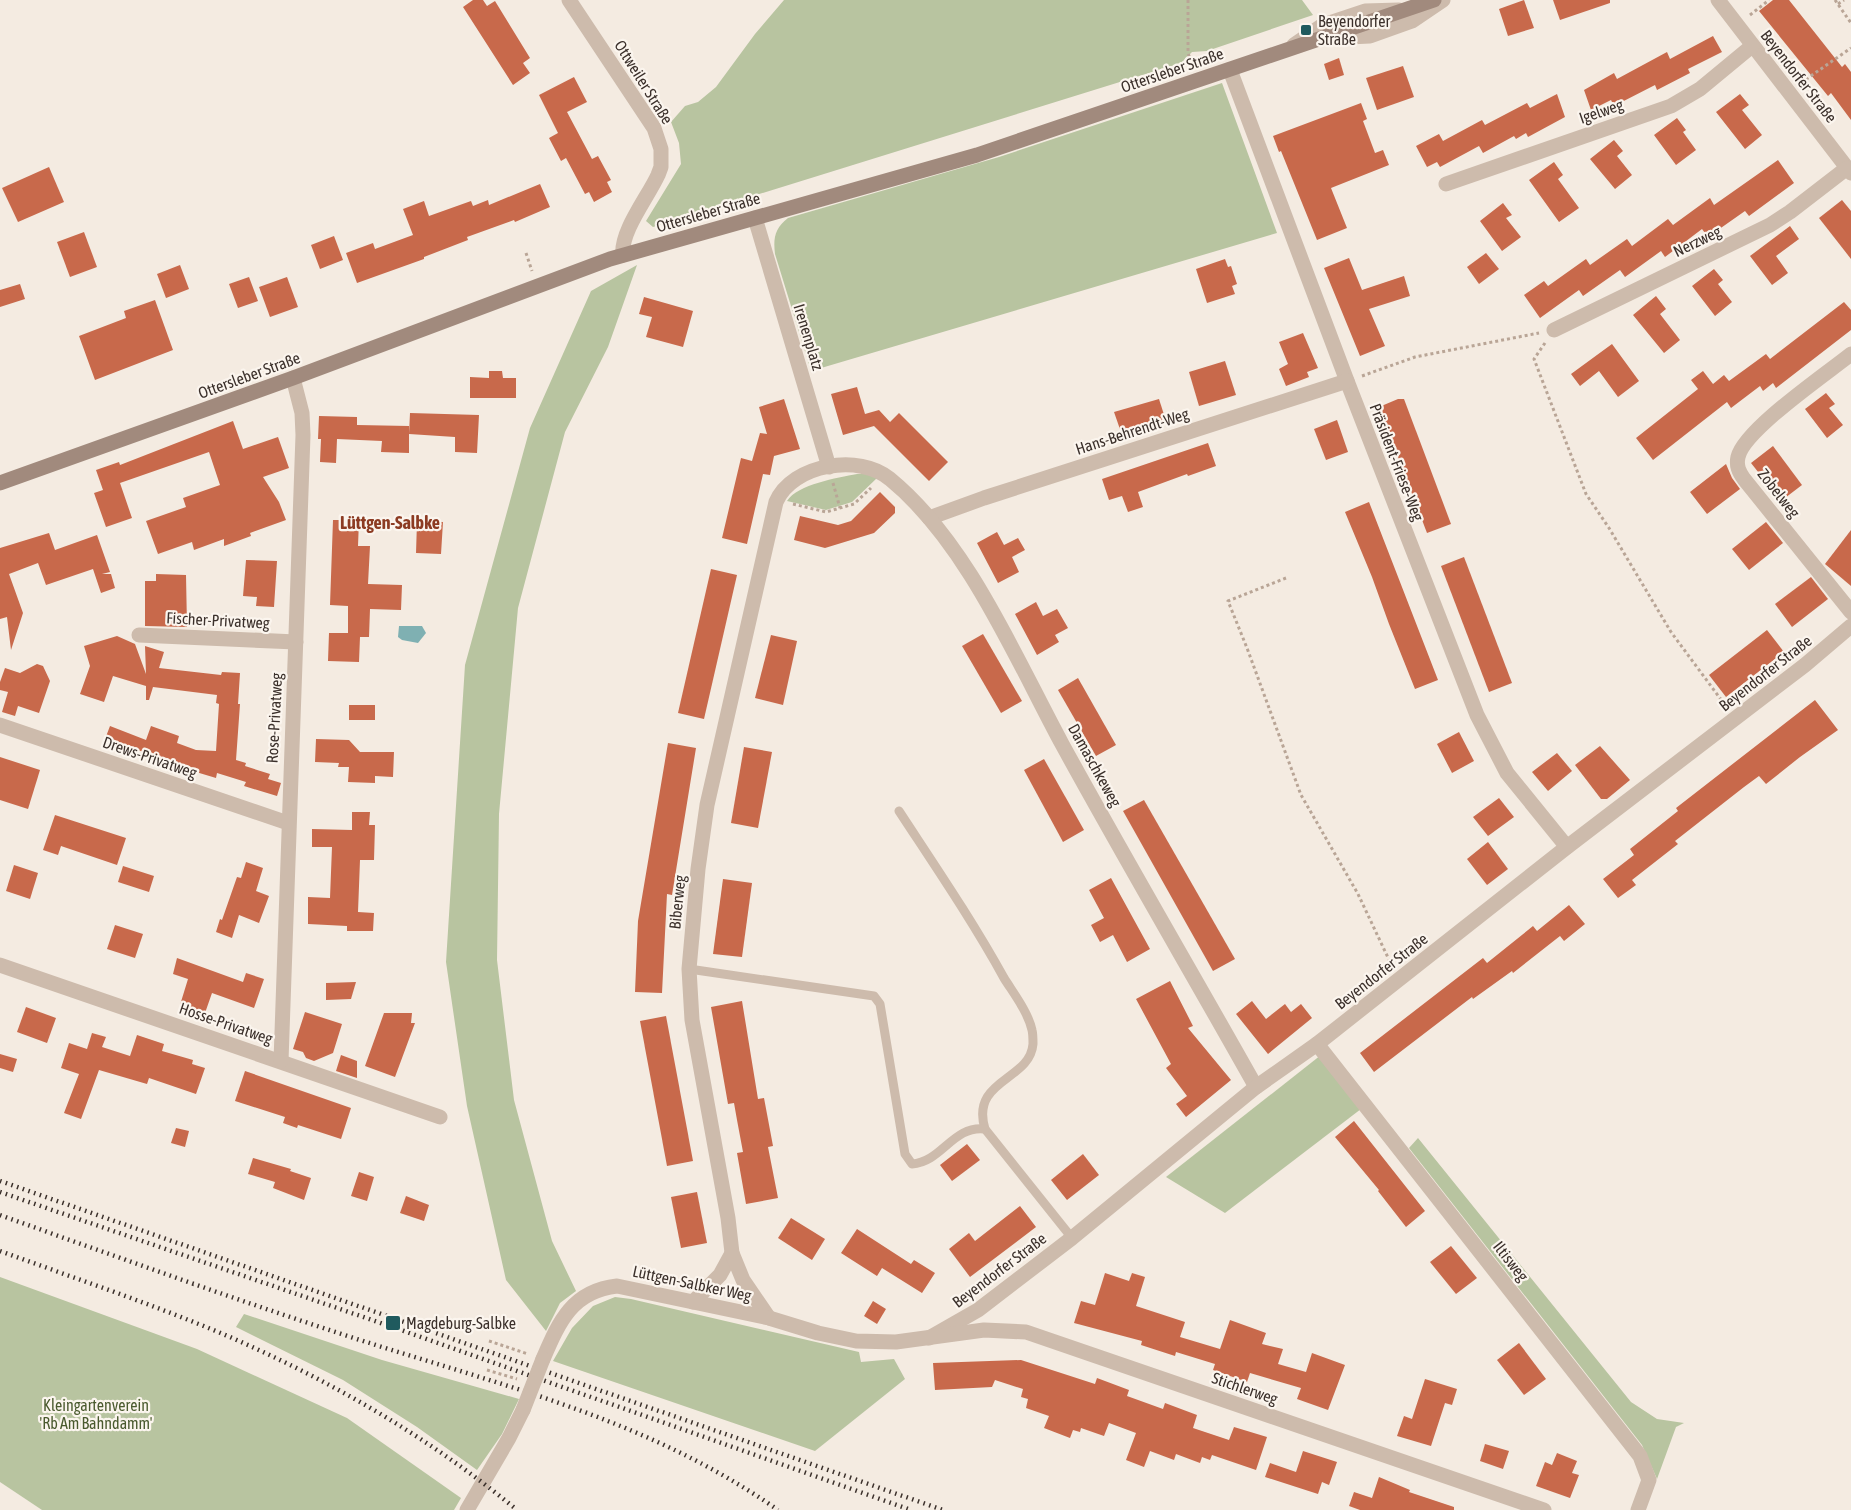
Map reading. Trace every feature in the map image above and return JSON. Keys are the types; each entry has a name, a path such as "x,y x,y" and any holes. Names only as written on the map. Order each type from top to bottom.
{"main road":[{"name":"Ottersleber Straße","path":"0,483 293,378 623,255 977,154 1434,0"}],"street":[{"name":"Ottweiler Straße","path":"568,0 649,119 661,149 661,167 658,176 626,234 622,246 623,255"},
{"path":"1322,38 1370,36 1412,21 1443,0"},
{"name":"Beyendorfer Straße","path":"1718,0 1849,170"},
{"path":"1286,51 1323,25 1365,11 1405,10"},
{"name":"Igelweg","path":"1446,184 1671,106 1700,89 1752,46"},
{"name":"Präsident-Friese-Weg","path":"1230,70 1347,381 1490,744 1516,786 1567,847"},
{"name":"Nerzweg","path":"1554,330 1770,225 1849,170"},
{"name":"Irenenplatz","path":"755,218 828,467"},
{"name":"Zobelweg","path":"1851,354 1758,428 1742,447 1737,464 1744,479 1851,612"},
{"name":"Rose-Privatweg","path":"281,1061 303,420 293,378"},
{"name":"Hans-Behrendt-Weg","path":"929,518 995,494 1347,381"},
{"path":"777,500 791,481 828,467 857,465 885,474"},
{"name":"Damaschkeweg","path":"885,474 944,536 975,584 1062,745 1256,1087"},
{"name":"Biberweg","path":"769,1318 743,1280 732,1254 730,1227 692,1020 689,969 698,869 707,805 777,500"},
{"name":"Beyendorfer Straße","path":"929,1338 978,1310 1072,1238 1256,1087 1317,1044 1567,847 1823,651 1851,626"},
{"name":"Fischer-Privatweg","path":"139,635 296,642"},
{"name":"Drews-Privatweg","path":"0,725 288,822"},
{"name":"Hosse-Privatweg","path":"0,965 440,1117"},
{"name":"Iltisweg","path":"1317,1044 1640,1456 1649,1480 1638,1510"},
{"path":"693,1302 720,1275 732,1254"},
{"name":"Lüttgen-Salbker Weg","path":"467,1510 523,1410 543,1359 564,1316 579,1300 597,1290 617,1286 769,1318 818,1334 856,1341 896,1342 929,1338"},
{"name":"Stichlerweg","path":"929,1338 984,1330 1012,1330 1038,1335 1544,1510"}],"lane":[{"path":"899,811 983,940 1032,1030 1033,1045 1030,1056 989,1093 982,1107 982,1119 985,1129 1072,1238"},
{"path":"689,969 874,996 880,1004 905,1154 912,1164 925,1163 960,1134 975,1128 985,1129"}],"path":[{"path":"1188,0 1188,53 1197,81"},
{"path":"1750,15 1769,0"},
{"path":"1835,0 1851,23"},
{"path":"1838,4 1844,0"},
{"path":"1792,96 1805,87 1805,80 1851,48"},
{"path":"526,253 534,274"},
{"path":"1347,381 1415,357 1554,330"},
{"path":"1554,330 1534,359 1586,494 1671,632 1735,718"},
{"path":"828,467 840,508"},
{"path":"777,500 826,512 854,504 885,474"},
{"path":"1286,578 1228,601 1301,795 1358,894 1398,980"},
{"path":"489,1341 543,1359"},
{"path":"487,1370 533,1384"}],"green space":[{"path":"784,0 1302,0 1313,15 1207,51 1192,52 1181,63 653,227 646,221 681,164 679,143 671,122 685,106 698,102 716,87 755,34"},
{"path":"1222,83 1277,233 811,371 775,254 776,234 788,218 999,157"},
{"path":"637,265 608,347 565,432 518,608 499,814 497,960 514,1100 552,1241 576,1291 560,1303 546,1331 506,1280 467,1106 446,962 465,665 530,428 591,291"},
{"path":"857,474 877,478 852,502 826,510 787,501 792,495 809,486"},
{"path":"1321,1055 1361,1109 1225,1213 1166,1177"},
{"path":"1418,1138 1631,1402 1657,1419 1684,1423 1676,1427 1657,1479 1642,1445 1409,1148"},
{"name":"Kleingartenverein 'Rb Am Bahndamm'","path":"0,1277 197,1349 347,1418 461,1498 454,1510 42,1510 0,1482"},
{"path":"615,1297 859,1352 861,1362 894,1359 905,1379 815,1451 553,1361 572,1328 593,1306"},
{"path":"244,1314 382,1360 519,1399 502,1434 477,1470 417,1427 343,1380 236,1327"}],"water":[{"path":"399,626 422,626 426,633 418,643 402,640 398,637"}],"building":[{"path":"473,0 483,0 487,6 495,1 530,58 523,63 530,73 513,85 463,7"},
{"path":"1524,0 1534,28 1508,36 1499,9"},
{"path":"1553,0 1610,0 1610,3 1560,20"},
{"path":"1773,0 1789,0 1842,67 1845,64 1851,72 1851,120 1831,93 1828,96 1759,11"},
{"path":"1713,36 1722,52 1688,69 1690,73 1657,90 1655,85 1614,106 1611,100 1591,110 1584,90 1614,73 1617,79 1667,52 1670,59"},
{"path":"1339,58 1344,75 1329,80 1324,64"},
{"path":"1403,66 1414,97 1377,110 1366,78"},
{"path":"574,77 587,102 567,112 592,159 598,156 611,180 607,182 612,192 594,202 589,192 585,194 566,158 561,161 549,138 558,133 539,95"},
{"path":"1557,94 1565,117 1528,137 1526,133 1516,139 1514,136 1483,153 1479,146 1440,167 1437,162 1427,167 1416,146 1439,134 1443,141 1482,120 1485,125 1527,103 1530,108"},
{"path":"1740,94 1749,105 1742,110 1762,135 1745,149 1716,112"},
{"path":"1361,103 1367,119 1363,121 1375,153 1383,150 1389,165 1331,188 1347,228 1317,240 1273,136"},
{"path":"1677,118 1686,130 1683,132 1696,150 1676,165 1654,135"},
{"path":"1614,140 1623,151 1617,156 1632,175 1615,189 1590,159"},
{"path":"1778,160 1794,183 1749,216 1745,211 1708,237 1702,229 1665,257 1661,251 1625,277 1620,270 1583,296 1579,290 1540,318 1524,295 1544,281 1548,286 1586,259 1590,265 1627,239 1632,246 1668,219 1673,225 1710,198 1714,205"},
{"path":"1554,162 1563,175 1558,179 1579,208 1559,222 1529,180"},
{"path":"49,167 64,202 18,222 2,188"},
{"path":"540,184 550,207 515,222 514,220 467,237 468,240 424,257 424,259 357,283 346,253 373,243 375,249 413,235 403,209 424,201 429,216 471,201 473,206 488,200 489,205"},
{"path":"1842,200 1851,211 1851,259 1819,218"},
{"path":"1503,203 1512,215 1506,218 1521,237 1502,251 1480,221"},
{"path":"1790,226 1799,239 1776,256 1788,273 1772,285 1750,256"},
{"path":"84,232 97,267 70,277 57,242"},
{"path":"334,236 343,260 320,269 311,245"},
{"path":"1486,253 1499,269 1479,284 1467,267"},
{"path":"1349,258 1362,290 1404,276 1410,296 1369,309 1385,346 1360,356 1324,268"},
{"path":"1225,259 1228,267 1231,266 1237,284 1232,286 1235,294 1207,303 1196,269"},
{"path":"180,265 189,289 166,298 157,274"},
{"path":"1714,269 1723,280 1718,284 1732,302 1715,316 1692,286"},
{"path":"249,277 258,301 238,308 229,284"},
{"path":"287,277 298,307 270,317 259,287"},
{"path":"20,284 25,299 0,307 0,290"},
{"path":"1656,296 1666,309 1660,314 1680,340 1664,353 1633,315"},
{"path":"644,297 693,311 683,347 646,337 652,317 639,314"},
{"path":"155,300 173,350 95,380 79,336 126,318 124,311"},
{"path":"1844,302 1851,310 1851,330 1776,388 1773,383 1763,391 1760,386 1731,408 1727,402 1653,460 1636,438 1698,389 1691,380 1703,371 1713,384 1724,375 1729,381 1766,354 1770,359"},
{"path":"1303,333 1318,368 1307,372 1309,377 1286,386 1279,369 1288,364 1279,342"},
{"path":"1612,344 1639,381 1618,397 1599,371 1580,386 1571,374"},
{"path":"1225,361 1236,395 1199,406 1189,372"},
{"path":"489,371 502,371 503,378 516,378 516,398 470,398 470,377 489,378"},
{"path":"857,387 865,414 879,410 890,422 899,413 948,462 929,481 874,426 843,435 831,394"},
{"path":"1826,393 1835,404 1829,408 1843,425 1827,438 1805,409"},
{"path":"784,399 800,449 774,456 770,475 763,474 747,544 722,538 741,458 752,461 760,433 767,434 759,407"},
{"path":"1159,399 1166,421 1122,435 1114,412"},
{"path":"1398,399 1404,399 1451,524 1427,533 1379,407"},
{"path":"410,413 479,415 477,453 455,452 455,437 409,434"},
{"path":"319,416 357,417 357,425 409,426 409,453 381,452 382,441 337,439 336,463 320,462"},
{"path":"1337,420 1348,452 1326,460 1314,429"},
{"path":"233,421 243,449 278,437 289,468 263,477 279,502 286,520 250,533 251,536 224,546 224,539 194,550 192,542 158,554 146,521 186,507 183,498 220,485 209,452 120,483 132,518 106,527 94,493 103,490 96,470 119,462 120,465"},
{"path":"1208,443 1216,466 1138,492 1143,507 1128,512 1122,496 1109,500 1102,479"},
{"path":"1773,446 1802,485 1781,501 1751,463"},
{"path":"1726,464 1740,489 1707,514 1690,492"},
{"path":"880,492 895,507 895,513 874,533 825,548 794,540 800,516 838,525 851,521"},
{"path":"1369,502 1438,680 1415,689 1345,512"},
{"path":"333,520 359,520 358,546 370,546 368,584 402,585 401,610 370,609 369,637 360,637 359,662 328,661 329,633 348,633 348,606 330,605"},
{"path":"417,521 443,522 441,554 416,553"},
{"path":"1766,522 1783,543 1749,570 1732,549"},
{"path":"1851,530 1851,586 1825,564"},
{"path":"997,532 1004,545 1018,538 1025,550 1012,557 1019,572 998,583 977,543"},
{"path":"49,533 55,550 97,535 110,572 102,574 111,574 115,588 101,593 93,569 46,585 38,563 9,574 23,613 11,650 7,617 0,619 0,548"},
{"path":"1464,557 1512,683 1489,692 1441,566"},
{"path":"246,560 277,561 274,607 256,606 257,597 243,596"},
{"path":"711,569 737,575 704,719 678,713"},
{"path":"156,574 186,575 187,627 145,626 145,581 156,581"},
{"path":"1811,577 1828,599 1792,627 1775,604"},
{"path":"1036,602 1043,616 1057,609 1068,628 1055,635 1059,642 1037,655 1015,614"},
{"path":"1767,630 1784,652 1726,697 1709,675"},
{"path":"983,634 1022,701 1001,713 962,646"},
{"path":"771,635 797,641 783,705 755,698"},
{"path":"117,636 135,644 146,674 145,646 164,652 159,668 221,675 222,672 240,673 236,760 246,763 245,766 270,774 268,779 281,783 277,796 244,786 246,782 217,773 216,778 196,772 197,769 128,747 125,755 102,747 110,726 146,740 151,726 179,736 177,743 196,750 216,751 219,704 216,703 217,695 153,687 149,700 146,700 146,686 113,676 104,702 80,694 90,666 84,646"},
{"path":"37,664 43,666 50,681 39,713 18,706 15,716 2,712 8,692 0,690 5,668 20,673"},
{"path":"1078,678 1116,745 1096,756 1058,690"},
{"path":"1815,700 1838,730 1766,784 1759,776 1744,787 1675,841 1678,844 1632,880 1636,885 1618,898 1603,879 1634,855 1630,849 1678,811 1676,808"},
{"path":"349,705 375,705 375,720 349,720"},
{"path":"1459,732 1474,761 1452,773 1437,744"},
{"path":"316,739 349,740 360,752 394,752 393,777 375,776 375,783 348,782 349,767 338,767 339,763 315,762"},
{"path":"668,743 696,748 672,895 667,894 662,993 635,992 638,921"},
{"path":"1600,746 1630,780 1607,799 1601,799 1575,765"},
{"path":"744,747 772,752 758,828 731,823"},
{"path":"1557,753 1572,771 1548,791 1532,772"},
{"path":"0,757 40,770 28,809 0,800"},
{"path":"1044,759 1084,830 1063,842 1024,770"},
{"path":"1499,798 1514,817 1488,836 1473,817"},
{"path":"1144,800 1235,959 1213,971 1123,811"},
{"path":"352,812 370,812 369,825 375,825 374,860 360,860 358,912 374,913 373,931 347,931 347,926 308,924 308,897 330,898 332,847 312,847 312,829 352,830"},
{"path":"55,815 126,838 117,865 61,846 58,855 43,850"},
{"path":"1488,842 1508,869 1487,885 1467,859"},
{"path":"246,862 263,868 256,891 269,896 259,923 239,915 232,938 216,932 237,877 241,878"},
{"path":"14,865 38,873 30,899 6,891"},
{"path":"123,866 154,876 149,892 118,882"},
{"path":"1111,878 1150,949 1127,962 1113,935 1100,942 1091,925 1104,918 1089,890"},
{"path":"723,879 752,883 742,957 713,954"},
{"path":"1569,905 1585,924 1564,941 1560,936 1513,973 1512,971 1473,999 1472,997 1374,1072 1360,1053 1483,958 1487,963 1533,926 1537,931"},
{"path":"115,925 143,934 135,958 107,949"},
{"path":"177,958 243,982 246,973 264,979 254,1008 212,993 205,1013 180,1005 188,979 173,974"},
{"path":"1170,981 1193,1026 1188,1028 1231,1080 1186,1117 1176,1104 1187,1096 1166,1068 1171,1064 1136,999"},
{"path":"356,982 351,999 326,1000 326,983"},
{"path":"742,1001 758,1099 764,1098 773,1146 768,1147 778,1198 746,1204 737,1153 743,1152 734,1103 728,1104 711,1007"},
{"path":"1252,1001 1266,1019 1285,1004 1291,1012 1301,1004 1312,1018 1268,1054 1236,1014"},
{"path":"26,1007 56,1018 47,1043 17,1032"},
{"path":"305,1012 342,1024 333,1053 314,1061 306,1058 303,1052 293,1049"},
{"path":"384,1013 412,1013 411,1023 415,1023 395,1077 365,1066"},
{"path":"666,1016 693,1161 667,1166 640,1021"},
{"path":"92,1033 106,1037 102,1047 130,1056 137,1035 164,1044 162,1051 193,1060 192,1064 205,1068 196,1094 149,1078 147,1084 99,1070 81,1119 64,1113 79,1074 61,1068 69,1043 87,1049"},
{"path":"0,1054 17,1059 13,1072 0,1068"},
{"path":"341,1055 357,1061 357,1078 336,1071"},
{"path":"245,1071 351,1108 341,1139 298,1125 297,1128 283,1123 285,1117 235,1101"},
{"path":"1354,1121 1425,1211 1406,1227 1335,1137"},
{"path":"176,1128 189,1131 185,1147 171,1143"},
{"path":"967,1144 980,1160 952,1181 940,1165"},
{"path":"1083,1154 1099,1175 1067,1200 1051,1180"},
{"path":"253,1158 291,1169 290,1171 311,1178 304,1200 273,1188 275,1182 248,1174"},
{"path":"359,1172 374,1177 367,1201 351,1196"},
{"path":"697,1192 707,1243 681,1248 671,1197"},
{"path":"406,1196 429,1205 424,1221 400,1213"},
{"path":"1020,1206 1036,1227 970,1277 949,1249 969,1233 975,1241"},
{"path":"791,1218 825,1239 812,1260 778,1238"},
{"path":"857,1229 911,1264 914,1260 935,1273 922,1293 882,1268 877,1276 841,1253"},
{"path":"1451,1246 1477,1278 1456,1294 1430,1262"},
{"path":"1105,1273 1129,1281 1132,1273 1145,1277 1136,1306 1185,1322 1180,1337 1220,1349 1230,1320 1266,1333 1262,1344 1283,1349 1278,1364 1306,1372 1312,1353 1345,1365 1328,1410 1297,1399 1301,1388 1250,1373 1247,1382 1213,1370 1215,1364 1176,1352 1175,1356 1141,1345 1142,1341 1074,1323 1081,1301 1095,1305"},
{"path":"873,1301 886,1309 877,1324 864,1316"},
{"path":"1519,1343 1546,1379 1524,1395 1497,1360"},
{"path":"1021,1360 1095,1384 1097,1378 1129,1390 1127,1396 1163,1409 1165,1403 1197,1415 1193,1428 1229,1440 1234,1427 1267,1437 1256,1470 1212,1455 1210,1460 1202,1457 1200,1463 1176,1454 1174,1460 1150,1451 1144,1467 1126,1460 1136,1433 1109,1423 1104,1436 1081,1428 1080,1432 1073,1430 1070,1438 1044,1428 1049,1416 1026,1408 1028,1399 1021,1397 1023,1389 995,1380 992,1387 935,1390 933,1363"},
{"path":"1425,1379 1457,1389 1452,1405 1445,1403 1431,1446 1397,1436 1404,1416 1412,1419"},
{"path":"1485,1444 1509,1451 1503,1469 1480,1461"},
{"path":"1303,1451 1337,1462 1329,1485 1322,1482 1318,1494 1265,1477 1270,1463 1296,1472"},
{"path":"1557,1453 1577,1461 1572,1473 1579,1475 1570,1498 1536,1486 1545,1462 1552,1465"},
{"path":"1379,1477 1410,1490 1409,1492 1454,1507 1454,1510 1360,1510 1349,1506 1354,1492 1372,1498"}],"railway":[{"path":"0,1181 943,1510"},
{"path":"0,1192 404,1331 911,1510"},
{"path":"0,1215 270,1310 576,1409 679,1452 729,1479 778,1510"},
{"path":"0,1251 202,1325 306,1373 380,1413 415,1435 517,1510"}],"place":[{"name":"Beyendorfer Straße","path":"1306,30"},
{"name":"Magdeburg-Salbke","path":"393,1323"}],"district":[{"name":"Lüttgen-Salbke","path":"390,522"}]}
